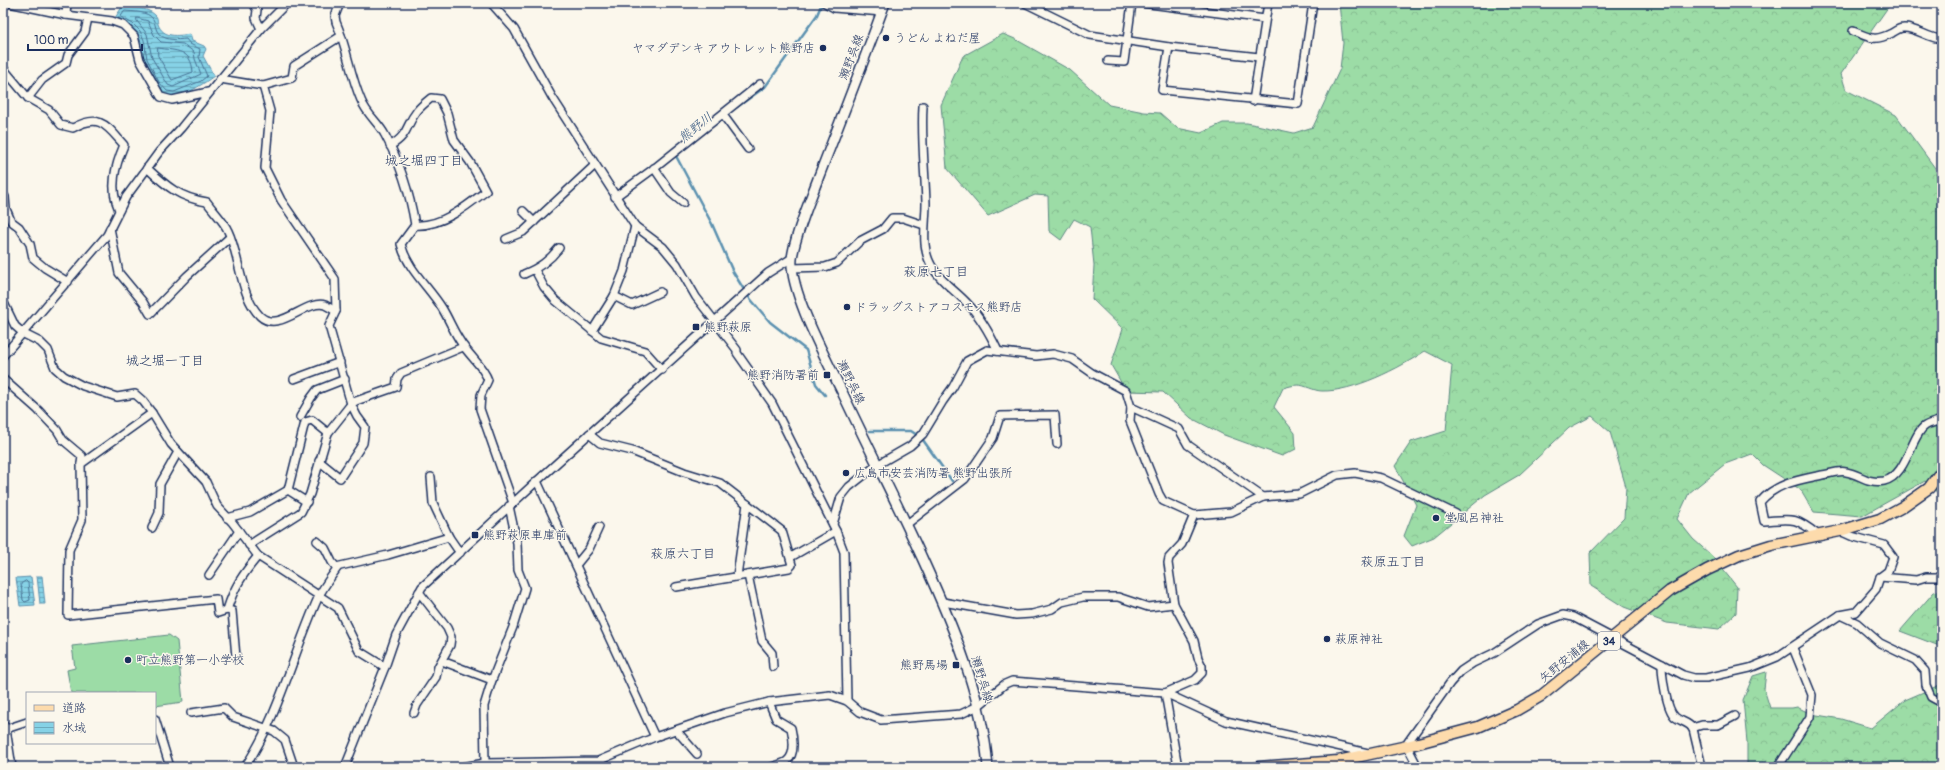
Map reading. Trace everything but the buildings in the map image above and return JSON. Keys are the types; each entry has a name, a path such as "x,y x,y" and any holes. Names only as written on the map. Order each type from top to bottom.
{"main road":[{"name":"瀬野呉線","path":"885,3 814,191 792,258 794,284 822,350 907,524 942,602 968,669 986,743 988,767"},
{"name":"矢野安浦線","path":"1258,767 1338,761 1408,746 1478,727 1517,710 1546,692 1670,592 1707,570 1739,555 1771,545 1817,534 1840,531 1880,519 1902,507 1929,488 1942,470"}],"street":[{"path":"9,3 66,15 112,21 123,25 130,31 136,40 140,60 161,97 172,100 208,92"},
{"path":"66,15 67,3"},
{"path":"253,3 257,10 256,18 261,29"},
{"path":"3,356 24,334 102,241 119,210 147,168 208,92 261,29 287,3"},
{"path":"340,3 335,16 362,102 371,119 384,134 390,146 409,192 416,225"},
{"path":"491,3 514,29 552,97 635,226 663,247 677,264 696,297 716,322 772,403 833,524 844,552 847,701"},
{"path":"825,3 834,8 882,12"},
{"path":"1026,3 1090,35 1169,47 1260,56"},
{"path":"1108,61 1124,62 1132,3"},
{"path":"1142,3 1265,19"},
{"path":"1253,101 1268,3"},
{"path":"1169,47 1162,90 1253,101 1298,104 1313,3"},
{"path":"28,98 42,80 66,63 68,55 85,32 88,18"},
{"path":"1854,31 1872,39 1880,39 1902,28 1911,29 1927,36 1942,38"},
{"path":"220,79 263,86 292,78 294,66 341,36"},
{"path":"3,68 28,98 49,110 61,125 74,128 86,121 99,121 124,145 114,173 115,200 119,210"},
{"path":"615,197 723,115 760,84"},
{"path":"263,86 270,111 265,168 281,200 335,278 336,312 329,326 351,404 365,427 363,443 340,478 319,461"},
{"path":"390,146 406,132 412,118 422,105 431,98 440,99 447,113 454,140 470,162 486,191 439,221 423,226 416,225"},
{"path":"923,106 922,129 926,204 924,225 926,249 932,268 968,303 988,330 998,351"},
{"path":"723,115 748,149"},
{"path":"506,239 523,232 595,165"},
{"path":"147,168 176,193 189,199 206,202 228,231 250,304 260,316 267,320 276,321 317,305 325,305 336,312"},
{"path":"654,168 670,193 683,203"},
{"path":"3,194 5,197 6,209 11,221 19,227 30,244 33,258 45,268 68,282"},
{"path":"523,211 534,222"},
{"path":"792,268 825,267 837,263 860,241 883,229 892,218 903,218 924,225"},
{"path":"416,225 402,240 402,248 411,266 441,307 464,347 486,374 488,380 481,395 480,409 511,505 517,543 518,570 525,588 513,627 492,680 484,706 485,763"},
{"path":"592,331 614,296 624,271 635,226"},
{"path":"110,228 120,273 140,298 150,314 230,237"},
{"path":"524,274 535,270 551,258 559,248"},
{"path":"345,767 385,667 396,635 422,587 537,480 716,322 768,273 792,258"},
{"path":"535,270 544,287 555,300 592,331 601,338 645,351 662,370"},
{"path":"614,296 632,305 660,292"},
{"path":"3,301 15,326 24,334 40,342 48,350 55,368 64,376 83,386 117,397 135,394 143,401 178,452 206,482 216,506 258,556 338,608 359,651 385,667"},
{"path":"249,545 301,512 307,502 328,434 351,404 396,387 397,379 401,373 464,347"},
{"path":"833,524 841,497 849,487 877,465 910,446 923,434 953,387 967,361 987,350 1036,356 1053,354 1072,359 1092,373 1126,390 1131,407 1130,421 1161,497 1164,501 1194,515 1231,512 1263,496 1299,494 1337,475 1355,473 1381,478 1456,514"},
{"path":"294,379 340,362"},
{"path":"3,379 38,410 57,430 63,440 82,456 82,520 69,550 68,615 216,599 218,612 227,610 232,611 236,657"},
{"path":"300,417 317,390 345,379"},
{"path":"1131,407 1179,429 1188,445 1263,496"},
{"path":"81,464 152,413"},
{"path":"907,524 965,479 993,438 1000,416 1055,415 1057,444"},
{"path":"227,518 250,512 288,490 305,422 312,420 328,434"},
{"path":"1817,534 1801,521 1792,519 1764,521 1760,502 1767,494 1789,482 1834,472 1846,472 1866,481 1884,481 1890,478 1901,467 1911,452 1919,433 1925,425 1942,420"},
{"path":"589,434 600,443 632,451 684,472 720,483 782,532 791,557 792,565 789,568 676,587"},
{"path":"152,528 159,513 160,484 178,452"},
{"path":"431,477 433,504 449,537 460,553"},
{"path":"537,480 655,737"},
{"path":"288,490 307,502"},
{"path":"737,576 748,504"},
{"path":"1165,693 1196,680 1202,673 1202,666 1198,658 1194,641 1174,604 1168,563 1169,558 1182,544 1194,515"},
{"path":"576,566 589,549 599,527"},
{"path":"209,575 238,531"},
{"path":"1418,767 1408,746 1411,735 1426,717 1450,683 1461,671 1473,663 1494,653 1538,624 1563,615 1573,617 1683,675 1694,678 1706,678 1750,668 1777,657 1793,648 1840,615 1856,612 1876,589 1880,577 1888,571 1893,557 1884,546 1840,531"},
{"path":"791,557 836,532"},
{"path":"245,767 255,752 266,730 318,596 338,567 388,555 449,537"},
{"path":"317,541 325,548 332,562 338,567"},
{"path":"227,610 232,594 240,578 258,556"},
{"path":"748,575 762,641 772,654 773,668"},
{"path":"1880,577 1916,580 1926,577 1942,576"},
{"path":"414,713 417,705 436,677 450,645 451,637 447,628 419,592"},
{"path":"942,602 1016,615 1032,614 1052,609 1062,602 1082,597 1118,597 1148,607 1174,604"},
{"path":"1840,615 1856,623 1880,643 1915,660 1925,671 1926,685 1932,697 1942,703"},
{"path":"1778,767 1810,716 1812,695 1793,648"},
{"path":"442,661 492,680"},
{"path":"1662,664 1662,676 1671,713 1692,728 1702,767"},
{"path":"462,767 485,763 598,761 655,737 725,713 769,702 830,695 847,701 860,712 881,720 961,714 978,706 1005,684 1012,681 1165,693 1226,721 1372,754"},
{"path":"1165,693 1178,767"},
{"path":"769,702 776,719 791,728 793,735 792,752 787,761 772,767"},
{"path":"191,712 224,708 233,717 266,730 274,731 285,740 294,767"},
{"path":"1692,728 1702,725 1718,726 1735,716"},
{"path":"12,767 4,726 26,722"},
{"path":"156,723 170,767"},
{"path":"676,730 698,754"}],"green space":[{"path":"1339,3 1376,3 1383,7 1393,3 1891,3 1841,74 1846,90 1896,115 1935,168 1942,194 1942,497 1925,481 1862,516 1814,512 1801,490 1763,465 1752,454 1725,464 1689,493 1677,519 1693,539 1711,555 1737,587 1736,613 1719,629 1667,623 1624,607 1591,586 1590,553 1624,518 1626,487 1610,432 1592,416 1569,428 1519,475 1485,495 1434,537 1412,546 1404,536 1416,505 1395,466 1411,442 1446,431 1452,365 1425,351 1403,365 1376,378 1348,388 1322,391 1298,385 1283,388 1274,407 1295,433 1296,449 1282,456 1224,435 1191,418 1163,392 1126,391 1111,365 1123,329 1092,299 1094,265 1090,227 1074,219 1061,240 1049,231 1048,196 1035,195 988,216 947,168 941,105 963,56 1003,34 1015,39 1070,70 1109,105 1144,112 1160,113 1177,128 1201,133 1223,123 1247,123 1294,133 1313,127 1340,69 1343,43"},
{"path":"1942,590 1942,647 1900,631 1934,592"},
{"path":"169,635 177,641 183,702 156,706 156,692 71,692 67,670 75,668 72,646"},
{"path":"1766,672 1764,689 1770,708 1797,707 1811,714 1841,719 1871,728 1905,700 1942,684 1942,767 1747,767 1747,742 1743,700 1753,676"}],"water":[{"path":"122,7 140,8 152,12 157,17 160,29 167,34 190,34 192,41 204,46 206,49 203,56 214,76 184,94 171,96 163,93 144,62 141,43 137,33 115,18"},
{"path":"37,576 42,576 45,604 40,604"},
{"path":"31,577 35,605 20,606 16,578"}],"waterway":[{"name":"熊野川","path":"737,107 765,87 817,15 822,3"},
{"name":"熊野川","path":"681,151 676,156 712,224 733,272 743,288"},
{"name":"熊野川","path":"748,296 770,322 806,350 816,384 825,395"},
{"name":"熊野川","path":"870,431 911,431 917,435"},
{"name":"熊野川","path":"923,440 952,481"}],"place":[{"name":"うどん よねだ屋","path":"886,38"},
{"name":"ヤマダデンキ アウトレット熊野店","path":"823,48"},
{"name":"ドラッグストアコスモス熊野店","path":"847,307"},
{"name":"熊野萩原","path":"696,327"},
{"name":"熊野消防署前","path":"827,375"},
{"name":"広島市安芸消防署 熊野出張所","path":"846,473"},
{"name":"堂風呂神社","path":"1436,518"},
{"name":"熊野萩原車庫前","path":"475,535"},
{"name":"萩原神社","path":"1327,639"},
{"name":"町立熊野第一小学校","path":"128,660"},
{"name":"熊野馬場","path":"956,665"}],"district":[{"name":"城之堀四丁目","path":"424,160"},
{"name":"萩原七丁目","path":"936,271"},
{"name":"城之堀一丁目","path":"165,360"},
{"name":"萩原六丁目","path":"683,553"},
{"name":"萩原五丁目","path":"1393,561"}]}
